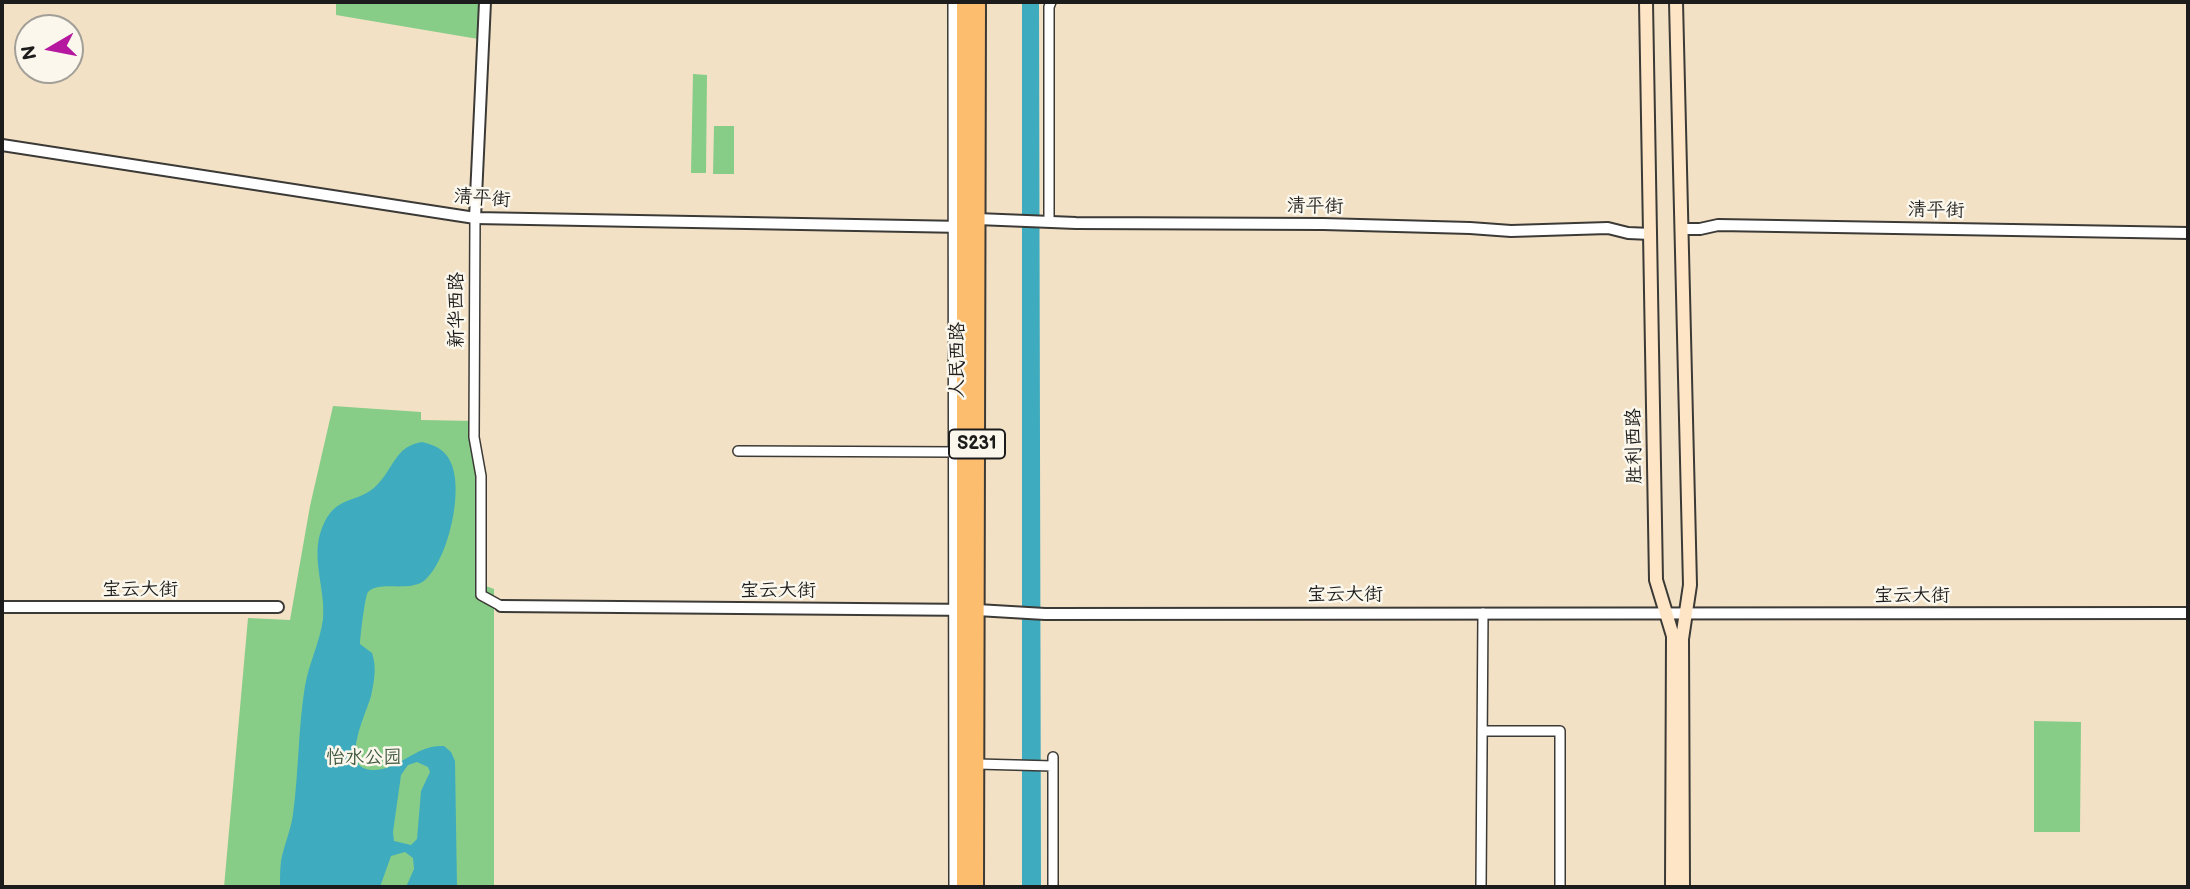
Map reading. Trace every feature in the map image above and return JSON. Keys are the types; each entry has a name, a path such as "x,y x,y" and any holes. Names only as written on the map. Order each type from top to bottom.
{"main road":[{"name":"人民西路","path":"964,2 964,887"},
{"name":"人民西路","path":"976,887 977,765 965,609 959,452 966,224 978,2"},
{"name":"胜利西路","path":"1646,2 1656,580 1673,636 1672,887"},
{"path":"1676,2 1690,584 1682,639 1683,887"}],"street":[{"name":"新华西路","path":"485,2 475,218 474,437 481,476 481,595 501,606"},
{"path":"953,2 966,224"},
{"path":"1046,221 1051,2"},
{"name":"清平街","path":"2,145 475,218 966,224 1016,220 1332,224 1511,231 1608,228 1628,233 1651,234"},
{"name":"清平街","path":"1683,229 1718,225 2188,233"},
{"path":"738,451 959,452"},
{"name":"宝云大街","path":"501,606 965,609 1045,614 2188,614"},
{"name":"宝云大街","path":"2,607 278,607"},
{"path":"954,887 965,609"},
{"path":"1481,887 1482,613"},
{"path":"1482,731 1560,731 1560,887"},
{"path":"977,765 1050,763 1053,887"}],"green space":[{"path":"336,2 491,2 490,41 336,15"},
{"path":"693,74 707,75 706,173 691,173"},
{"path":"714,126 734,126 734,174 713,174"},
{"name":"怡水公园","path":"333,406 421,412 421,420 477,421 475,582 494,589 494,887 224,887 248,618 290,620 310,506"},
{"path":"2034,721 2081,722 2080,832 2034,832"}],"water":[{"path":"1022,2 1039,2 1041,887 1022,887"},
{"path":"422,442 436,447 443,451 451,463 456,490 452,524 441,557 425,580 411,586 379,587 368,592 360,644 372,653 374,674 371,696 360,726 355,751 357,761 362,767 373,770 392,766 434,746 444,746 451,752 455,761 457,887 406,887 414,869 413,858 405,852 391,856 380,887 280,887 281,861 293,814 305,686 323,619 318,562 322,528 334,509 371,490 396,458 413,444","holes":["417,762 428,767 430,772 421,791 417,839 411,845 394,841 401,775 408,765"]}]}
